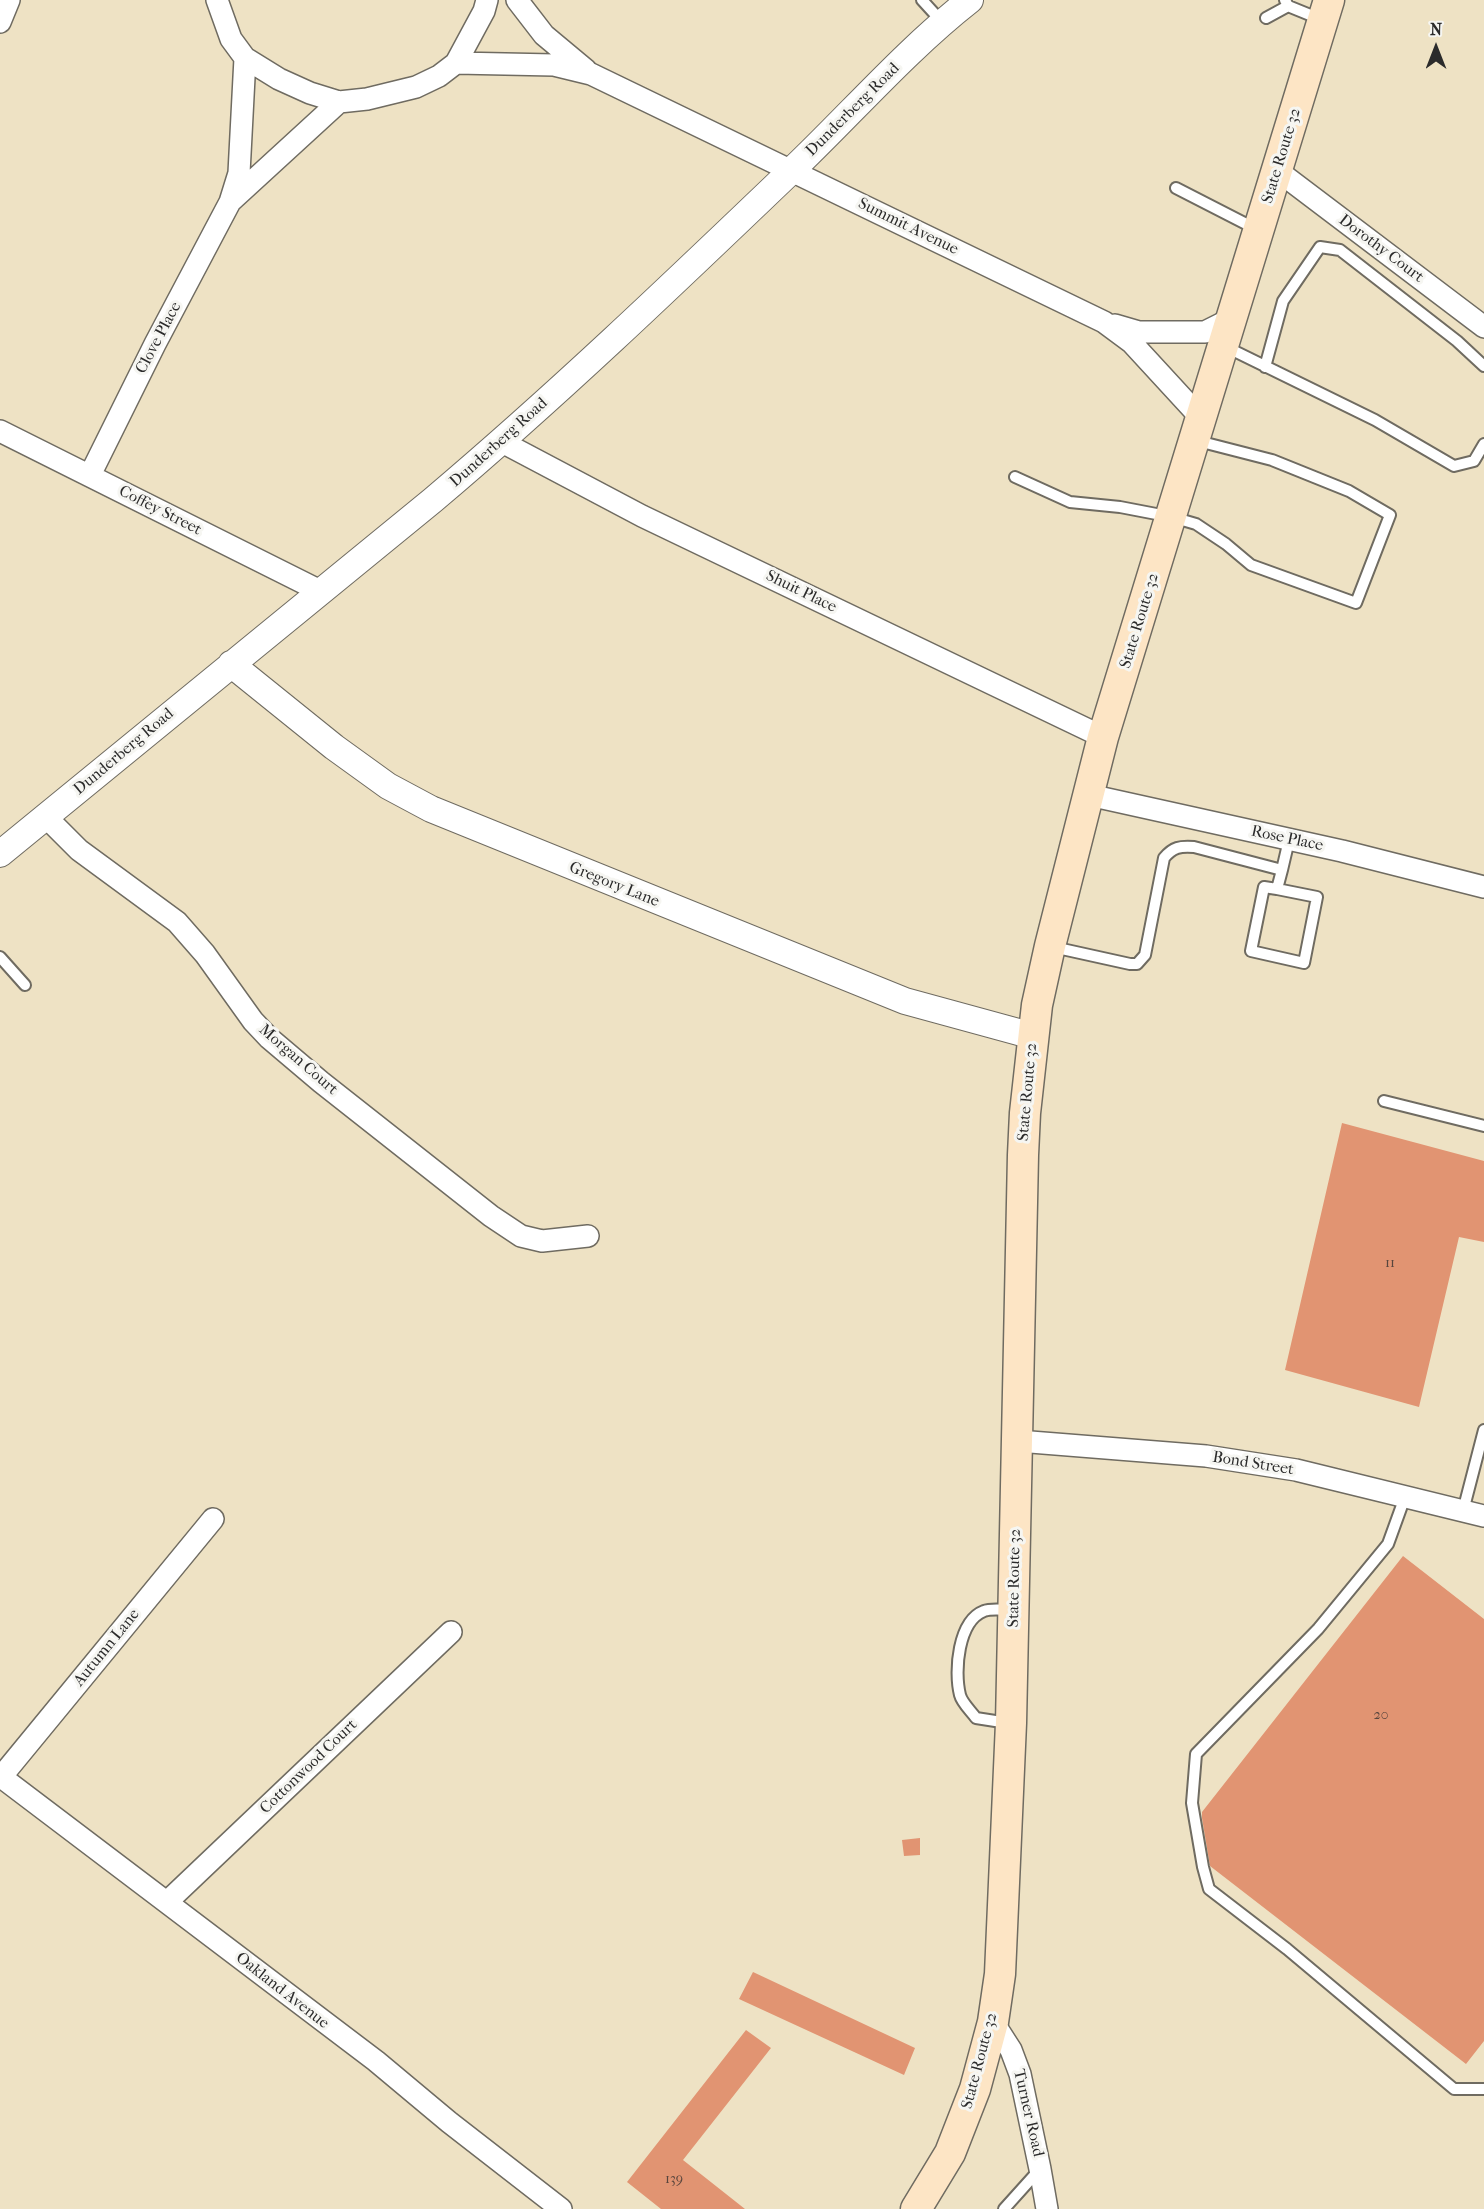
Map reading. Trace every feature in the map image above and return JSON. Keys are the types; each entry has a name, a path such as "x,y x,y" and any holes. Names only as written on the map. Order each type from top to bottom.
{"main road":[{"name":"State Route 32","path":"916,2209 936,2178 960,2129 982,2067 993,2022 1002,1947 1011,1723 1025,1113 1039,996 1103,737 1278,171 1304,6"}],"street":[{"path":"0,22 9,0"},
{"path":"217,0 231,39 244,58 279,80 339,102 367,99 416,87 440,76 456,63 484,11 487,0"},
{"name":"Summit Avenue","path":"517,0 544,35 591,74"},
{"name":"Dunderberg Road","path":"0,854 502,442 792,171 894,68 970,0"},
{"name":"Clove Place","path":"90,475 155,344 230,202 238,173 244,58"},
{"name":"Summit Avenue","path":"456,63 554,65 591,74 1104,322 1131,342 1197,428"},
{"name":"Clove Place","path":"230,202 339,102"},
{"name":"Dorothy Court","path":"1278,171 1484,327"},
{"path":"1104,322 1139,333 1205,332 1233,318"},
{"name":"Coffey Street","path":"0,431 320,591"},
{"name":"Shuit Place","path":"502,442 642,516 1103,737"},
{"name":"Gregory Lane","path":"231,664 334,747 388,786 431,809 576,870 905,1001 1033,1036"},
{"name":"Rose Place","path":"1089,795 1484,887"},
{"name":"Morgan Court","path":"46,817 79,850 177,922 206,954 253,1021 269,1038 491,1216 521,1236 542,1240 588,1236"},
{"name":"Bond Street","path":"1018,1441 1206,1456 1296,1470 1484,1516"},
{"name":"Autumn Lane","path":"1,1777 213,1519"},
{"name":"Cottonwood Court","path":"167,1902 451,1632"},
{"name":"Oakland Avenue","path":"1,1777 376,2061 449,2122 561,2209"},
{"name":"Turner Road","path":"993,2022 1011,2050 1020,2074 1047,2209"}],"lane":[{"path":"922,0 943,23"},
{"path":"1266,18 1304,6"},
{"path":"1176,188 1259,231"},
{"path":"1265,367 1283,302 1320,247 1340,250 1457,341 1484,366"},
{"path":"1224,346 1375,420 1454,466 1474,461 1484,444"},
{"path":"1015,477 1070,502 1120,507 1196,524 1226,544 1251,565 1356,603 1390,514 1349,491 1197,428"},
{"path":"1277,889 1289,840"},
{"path":"1050,946 1137,964 1145,955 1164,858 1179,846 1194,847 1282,870"},
{"path":"1264,887 1277,889 1317,897 1304,963 1251,951 1264,887"},
{"path":"0,957 25,985"},
{"path":"1384,1101 1484,1126"},
{"path":"1463,1511 1484,1430"},
{"path":"1405,1497 1389,1544 1318,1629 1196,1754 1192,1803 1209,1889 1287,1949 1454,2089 1484,2089"},
{"path":"1011,1723 976,1718 961,1698 957,1678 960,1649 967,1624 984,1610 1014,1610"},
{"path":"1004,2209 1040,2169"}],"building":[{"path":"1342,1123 1484,1161 1484,1242 1459,1237 1419,1407 1285,1370"},
{"path":"1403,1556 1484,1619 1484,2041 1466,2064 1210,1866 1202,1818 1202,1812"},
{"path":"920,1838 920,1855 904,1856 902,1840"},
{"path":"753,1972 915,2048 904,2075 739,1999"},
{"path":"746,2030 771,2048 683,2160 745,2209 661,2209 627,2182"}]}
